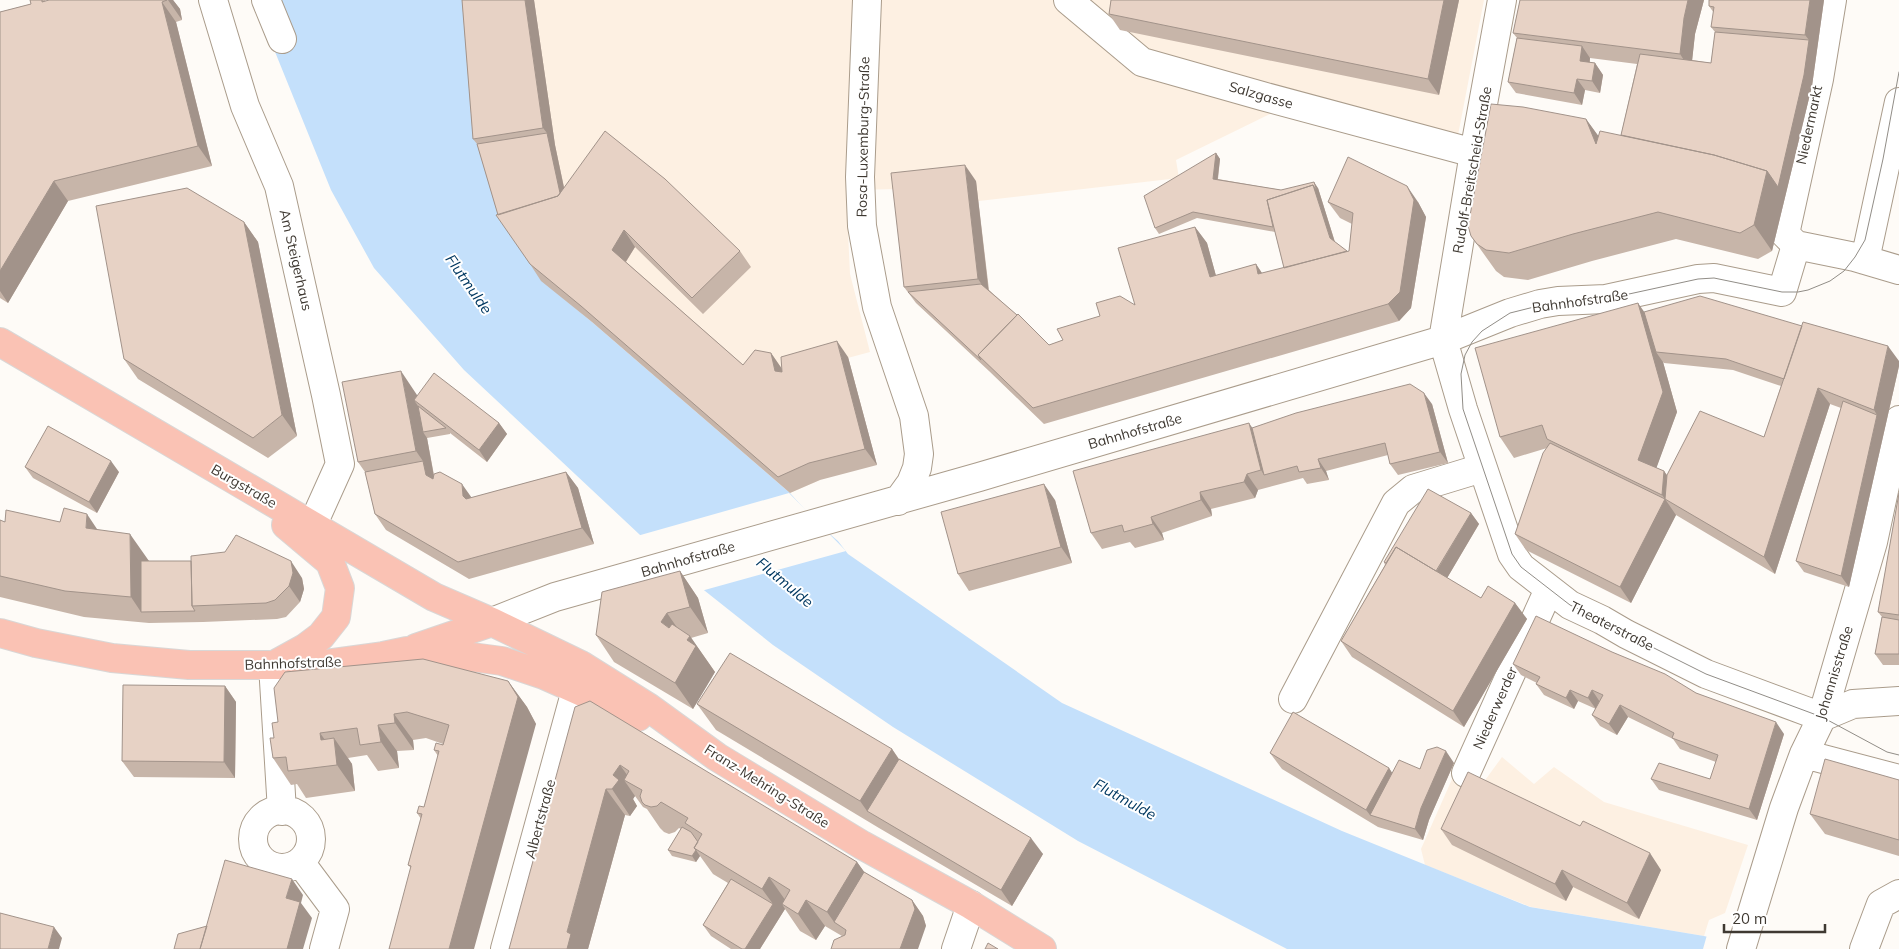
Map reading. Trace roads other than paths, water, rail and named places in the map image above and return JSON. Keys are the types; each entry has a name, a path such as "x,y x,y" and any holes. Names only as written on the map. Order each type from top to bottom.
{"main road":[{"name":"Burgstraße","path":"0,342 227,476 313,524 434,597 492,622"},
{"path":"227,476 330,562 340,588 336,617 321,636 306,648 273,665"},
{"path":"407,651 492,622"},
{"name":"Franz-Mehring-Straße","path":"492,622 581,665 648,707 717,757 862,845 971,905 1042,949"},
{"name":"Bahnhofstraße","path":"0,633 36,643 112,658 189,665 317,665 407,651 502,661 544,675 628,712 717,757"}],"street":[{"name":"Am Steigerhaus","path":"213,0 245,106 280,186 340,464 313,524"},
{"path":"266,0 282,39"},
{"name":"Rosa-Luxemburg-Straße","path":"867,0 860,177 862,226 877,307 914,416 919,454 917,468 911,482 898,501"},
{"name":"Salzgasse","path":"1068,0 1142,62 1474,153"},
{"name":"Rudolf-Breitscheid-Straße","path":"1443,340 1502,0"},
{"name":"Niedermarkt","path":"1796,245 1785,234 1819,79 1832,0"},
{"path":"1865,260 1899,102"},
{"path":"1796,245 1865,260 1899,270"},
{"name":"Bahnhofstraße","path":"492,622 556,597 898,501 1443,340 1510,313 1540,304 1558,301 1606,299 1698,279 1714,278 1782,292 1796,245"},
{"name":"Theaterstraße","path":"1443,340 1482,468 1516,562 1570,605 1626,634 1706,674 1822,717"},
{"name":"Johannisstraße","path":"1741,949 1784,808 1804,754 1822,717 1873,542 1899,420"},
{"path":"1293,699 1396,504 1413,489 1482,468"},
{"name":"Niederwerder","path":"1466,773 1549,589"},
{"path":"273,665 282,811"},
{"name":"Albertstraße","path":"505,949 576,690"},
{"path":"1822,717 1853,704 1899,701"},
{"path":"1804,754 1899,779"},
{"path":"272,812 291,812 299,816 306,824 310,832 311,841 308,851 300,862 287,868 278,868 268,865 261,859 256,852 253,842 257,824 264,817 272,812"},
{"path":"300,862 335,909 324,949"},
{"path":"1864,949 1880,904 1899,894"},
{"path":"956,949 971,905"}],"water":[{"name":"Flutmulde","path":"254,0 472,0 541,280 790,493 817,523 838,541 848,554 1062,703 1342,831 1530,907 1704,936 1757,949 1287,949 1078,841 893,727 773,645 671,564 464,370 374,268 331,190"}],"tram line":[{"path":"1899,72 1883,159 1865,240 1844,271 1830,281 1808,290 1782,292 1714,278 1698,279 1606,299 1558,301 1510,313 1482,331 1472,342 1465,355 1461,374 1463,409 1512,554 1521,567 1570,605 1706,674 1822,717 1887,752 1899,755"}]}
